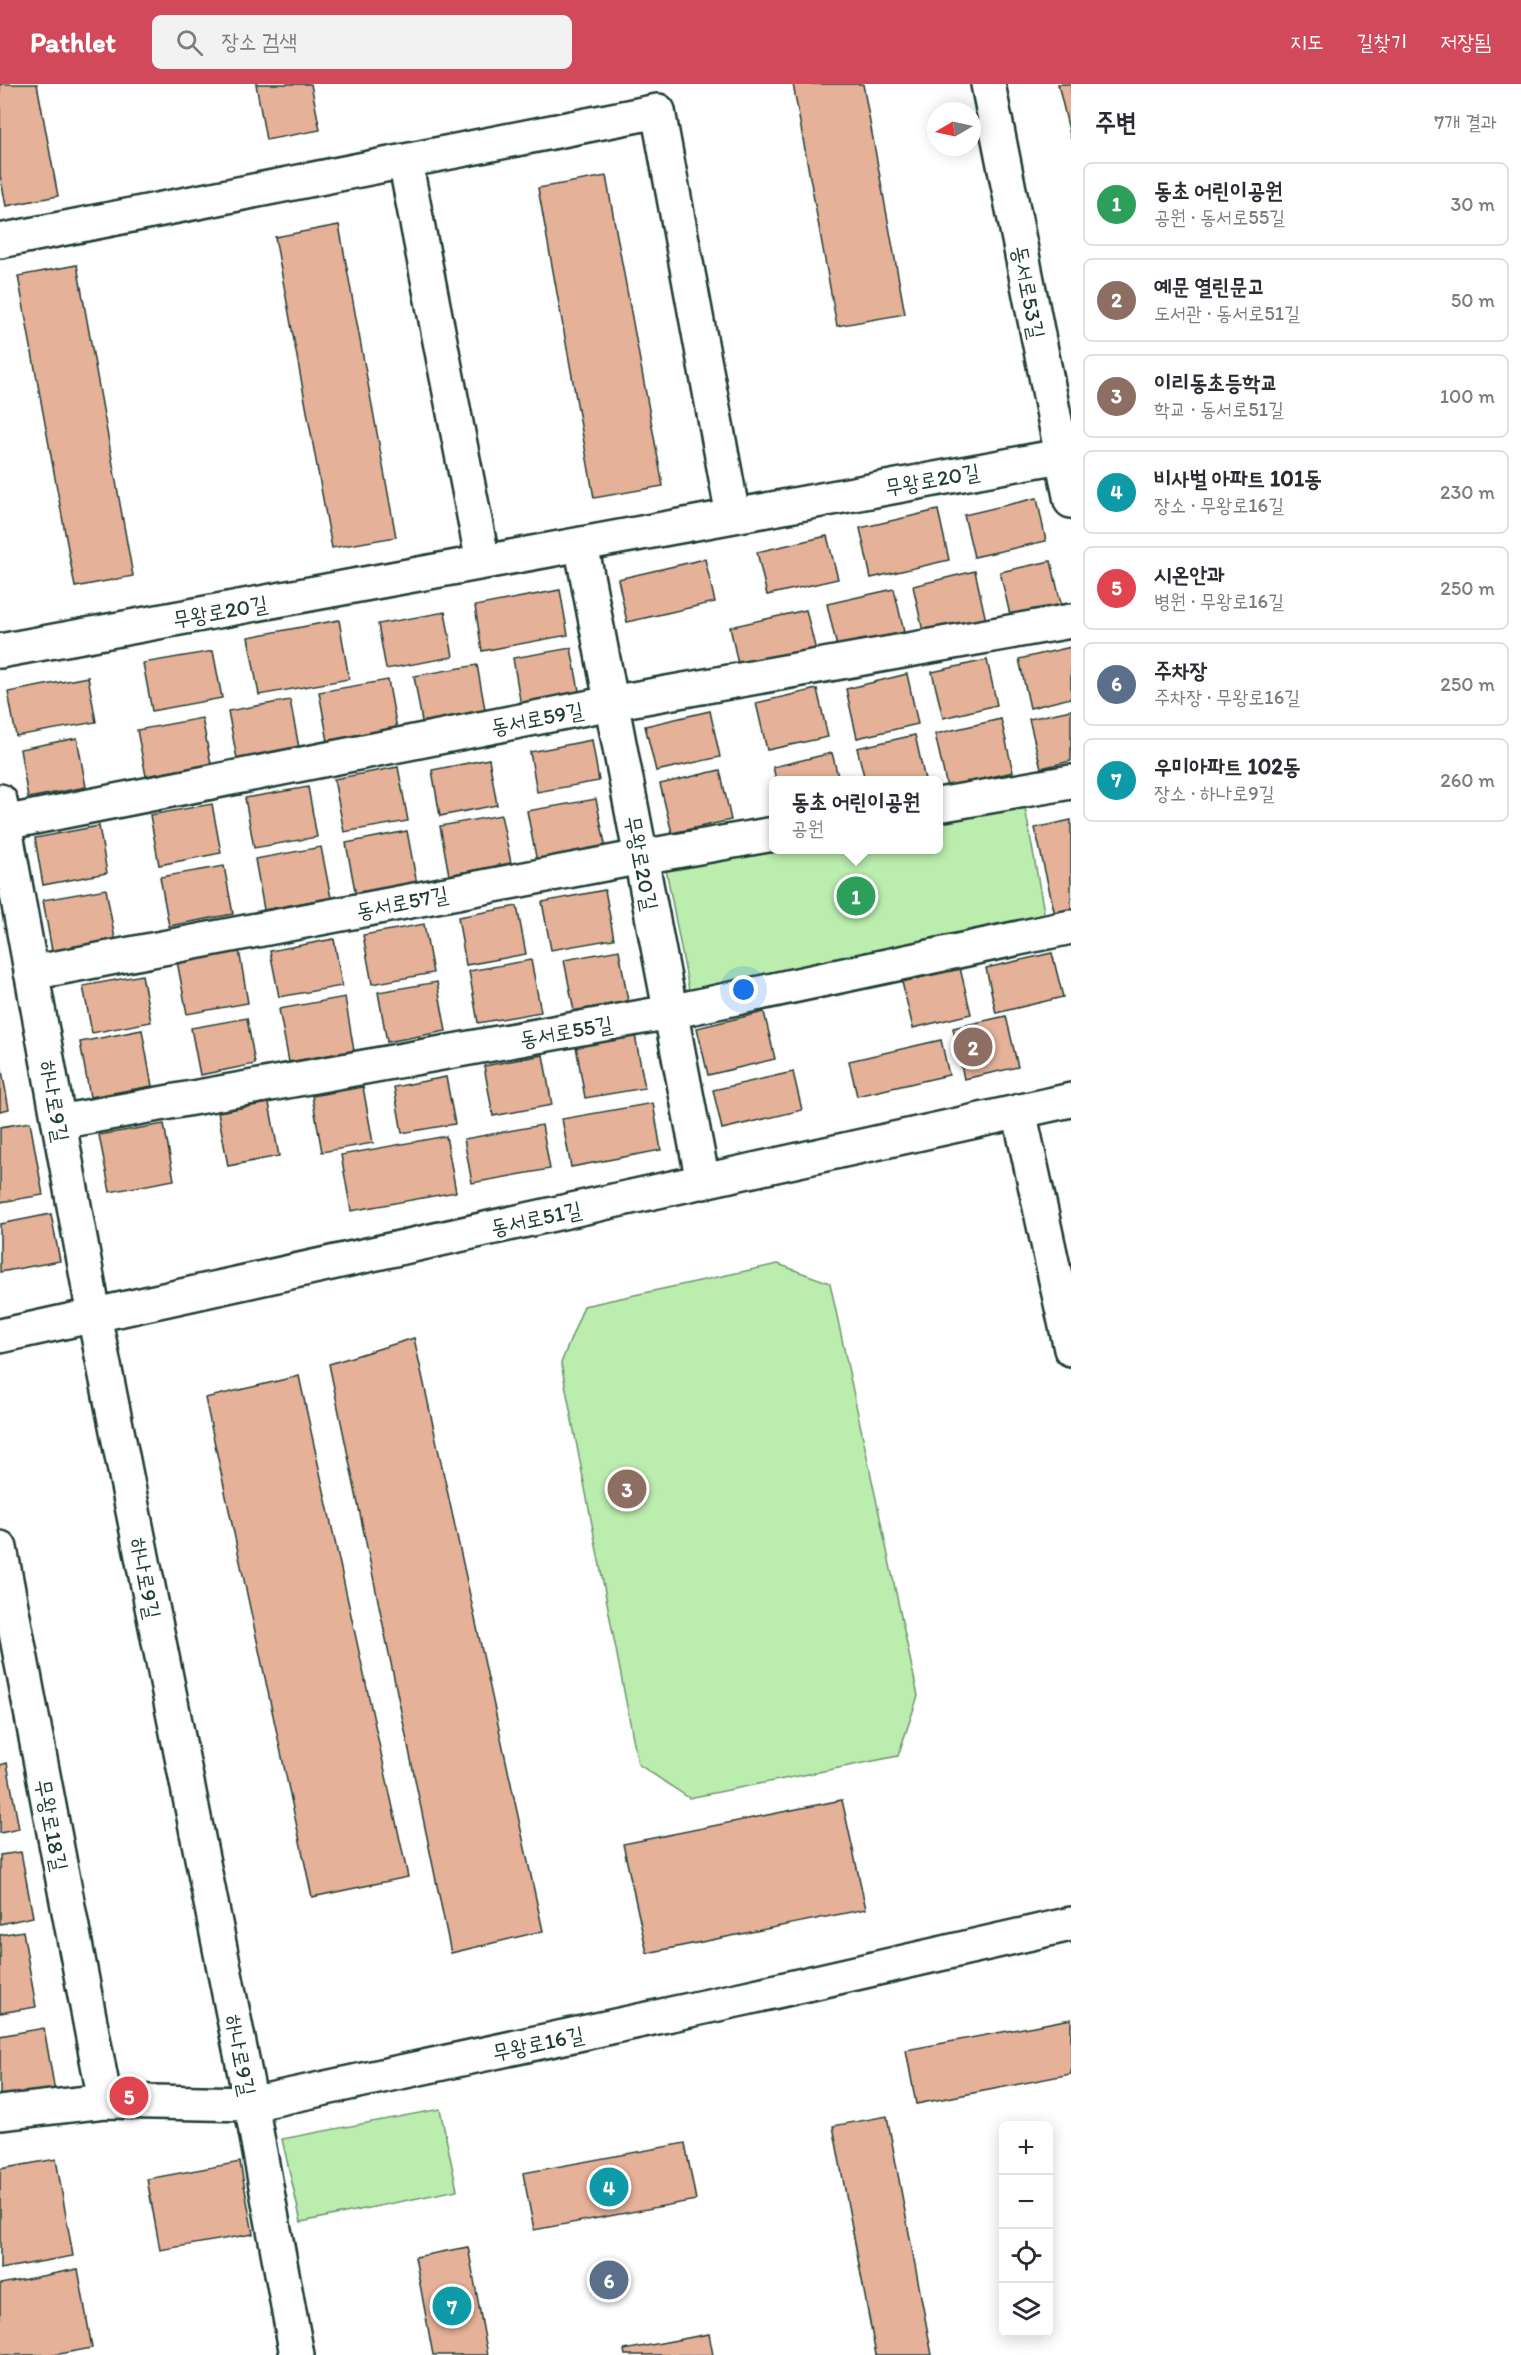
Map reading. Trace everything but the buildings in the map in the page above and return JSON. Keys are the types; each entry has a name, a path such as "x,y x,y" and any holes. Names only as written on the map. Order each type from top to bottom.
{"street":[{"name":"동서로53길","path":"988,84 1066,455 1071,501"},
{"path":"0,241 658,111 733,516"},
{"path":"405,161 483,562"},
{"name":"무왕로20길","path":"0,651 1066,455"},
{"name":"무왕로20길","path":"581,544 703,1182"},
{"name":"동서로59길","path":"2,812 1071,621"},
{"path":"943,804 1071,782"},
{"name":"하나로9길","path":"2,812 94,1315 251,2104 297,2355"},
{"name":"동서로57길","path":"31,973 769,835"},
{"name":"동서로55길","path":"59,1122 670,1012 1071,927"},
{"name":"동서로51길","path":"0,1336 1071,1100"},
{"path":"1019,1111 1071,1349"},
{"name":"무왕로18길","path":"0,1548 105,2101"},
{"name":"무왕로16길","path":"0,2113 105,2101 251,2104 746,1998 1071,1924"}],"green space":[{"path":"1024,802 1046,923 689,990 666,869 769,851 769,854 943,854 943,817"},
{"path":"778,1264 830,1283 918,1696 898,1756 689,1798 638,1764 561,1363 584,1306"},
{"path":"440,2109 457,2190 301,2222 282,2139"}],"place":[{"name":"동초 어린이공원","path":"856,896"},
{"name":"예문 열린문고","path":"973,1047"},
{"name":"이리동초등학교","path":"627,1489"},
{"name":"시온안과","path":"129,2096"},
{"name":"비사벌 아파트 101동","path":"609,2187"},
{"name":"주차장","path":"609,2280"},
{"name":"우미아파트 102동","path":"452,2306"}]}
